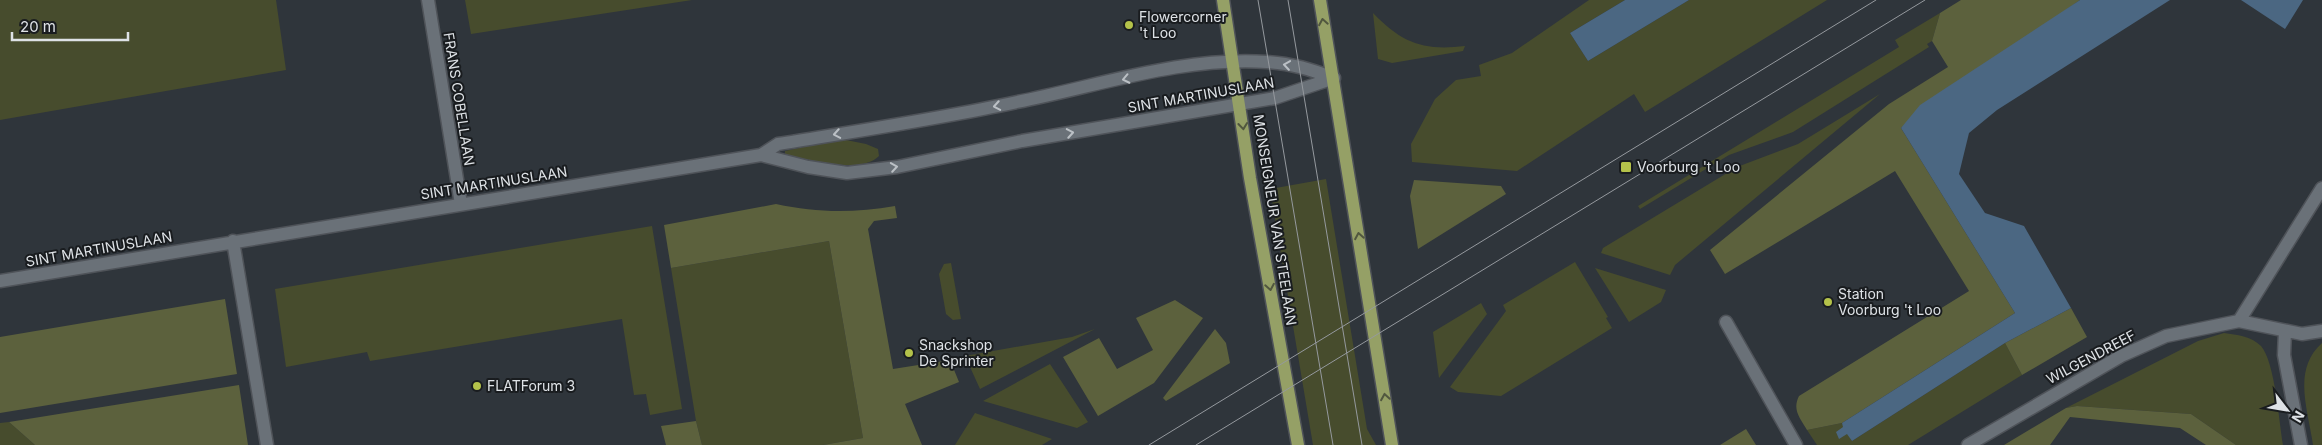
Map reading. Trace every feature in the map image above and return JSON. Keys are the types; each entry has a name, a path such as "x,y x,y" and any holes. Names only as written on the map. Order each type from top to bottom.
{"main road":[{"name":"MONSEIGNEUR VAN STEELAAN","path":"1223,0 1241,103 1247,157 1298,445"},
{"path":"1320,0 1392,445"}],"street":[{"name":"FRANS COBELLAAN","path":"428,0 461,204"},
{"name":"SINT MARTINUSLAAN","path":"0,282 233,241 760,155 778,144 1016,103 1154,73 1233,61 1268,62 1299,66 1334,78"},
{"name":"SINT MARTINUSLAAN","path":"760,155 808,167 847,173 897,167 1022,141 1275,98 1334,78"},
{"path":"2239,321 2322,188"},
{"path":"233,241 267,445"},
{"name":"WILGENDREEF","path":"1968,445 2121,356 2166,336 2239,321 2302,334 2322,331"},
{"path":"1726,322 1796,445"},
{"path":"2285,331 2284,355 2301,445"}],"green space":[{"path":"0,0 276,0 286,70 0,120"},
{"path":"465,0 692,0 471,34"},
{"path":"1589,0 1625,0 1570,33 1588,61 1689,0 1827,0 1645,112 1634,94 1517,171 1412,162 1411,144 1435,99 1456,80 1481,76 1479,65 1512,53"},
{"path":"1961,0 2080,0 1901,128 2015,313 1842,423 1807,430 1796,406 1799,396 1969,291 1895,171 1725,274 1710,250 1889,104 1948,67 1932,41 1940,13"},
{"path":"1373,13 1394,32 1414,43 1437,47 1465,46 1463,51 1392,63 1378,59"},
{"path":"1940,13 1932,41 1927,44 1929,47 1793,132 1729,155 1640,209 1638,206 1899,47 1895,40"},
{"path":"1880,94 1675,265 1670,275 1601,253 1603,248 1737,167 1798,144"},
{"path":"841,139 866,144 878,149 879,156 871,162 847,165 785,155 785,151"},
{"path":"1326,179 1367,429 1376,445 1313,445 1270,189"},
{"path":"1414,180 1501,186 1506,194 1418,249 1410,196"},
{"path":"776,204 836,211 895,206 897,218 874,221 868,229 893,369 950,360 959,382 905,404 922,445 823,445 863,438 829,241 671,268 664,225"},
{"path":"652,226 682,409 650,415 646,394 634,395 622,319 370,361 367,352 286,367 275,289"},
{"path":"829,241 863,438 823,445 702,445 696,421 671,268"},
{"path":"1575,262 1608,317 1606,318 1612,328 1501,396 1458,392 1450,387 1506,311 1503,305"},
{"path":"951,263 961,319 953,320 946,314 939,274 944,264"},
{"path":"1595,268 1666,290 1661,302 1629,322"},
{"path":"225,299 237,374 0,413 0,337"},
{"path":"1175,300 1203,318 1154,383 1098,416 1063,357 1099,338 1117,369 1153,350 1136,318"},
{"path":"1481,303 1487,314 1439,378 1433,332"},
{"path":"2071,308 2087,337 2022,375 2005,343"},
{"path":"1095,329 980,389 965,356 1072,337"},
{"path":"1215,329 1226,343 1230,363 1166,401 1163,398"},
{"path":"2224,333 2253,340 2261,346 2266,354 2273,378 2283,445 2236,445 2191,414 2077,406 2066,408 2198,341"},
{"path":"2005,343 2022,375 1908,445 1817,445 1807,430 1842,423 1852,441"},
{"path":"2322,343 2322,445 2313,445 2304,391 2305,378 2307,365"},
{"path":"1050,364 1088,422 1077,428 983,401"},
{"path":"239,385 248,445 35,445 9,422"},
{"path":"2077,406 2191,414 2236,445 2206,445 2180,428 2070,417 2050,445 2004,445 2066,408"},
{"path":"975,413 1052,439 1042,445 955,445"},
{"path":"696,421 702,445 666,445 661,426"},
{"path":"9,422 35,445 0,445 0,423"},
{"path":"1746,429 1756,445 1720,445"}],"water":[{"path":"1625,0 1689,0 1588,61 1570,33"},
{"path":"2080,0 2170,0 1997,110 1969,133 1959,174 1985,213 2024,226 2071,308 2005,343 1852,441 1847,434 1839,439 1836,432 1843,427 1842,423 2015,313 1901,128 1920,105"},
{"path":"2241,0 2303,0 2285,29"}],"tram line":[{"path":"1258,0 1333,445"},
{"path":"1288,0 1362,445"},
{"path":"1149,445 1876,0"},
{"path":"1196,445 1925,0"}],"place":[{"name":"Flowercorner 't Loo","path":"1129,25"},
{"name":"Voorburg 't Loo","path":"1626,167"},
{"name":"Station Voorburg 't Loo","path":"1828,302"},
{"name":"Snackshop De Sprinter","path":"909,353"},
{"name":"FLATForum 3","path":"477,386"}]}
